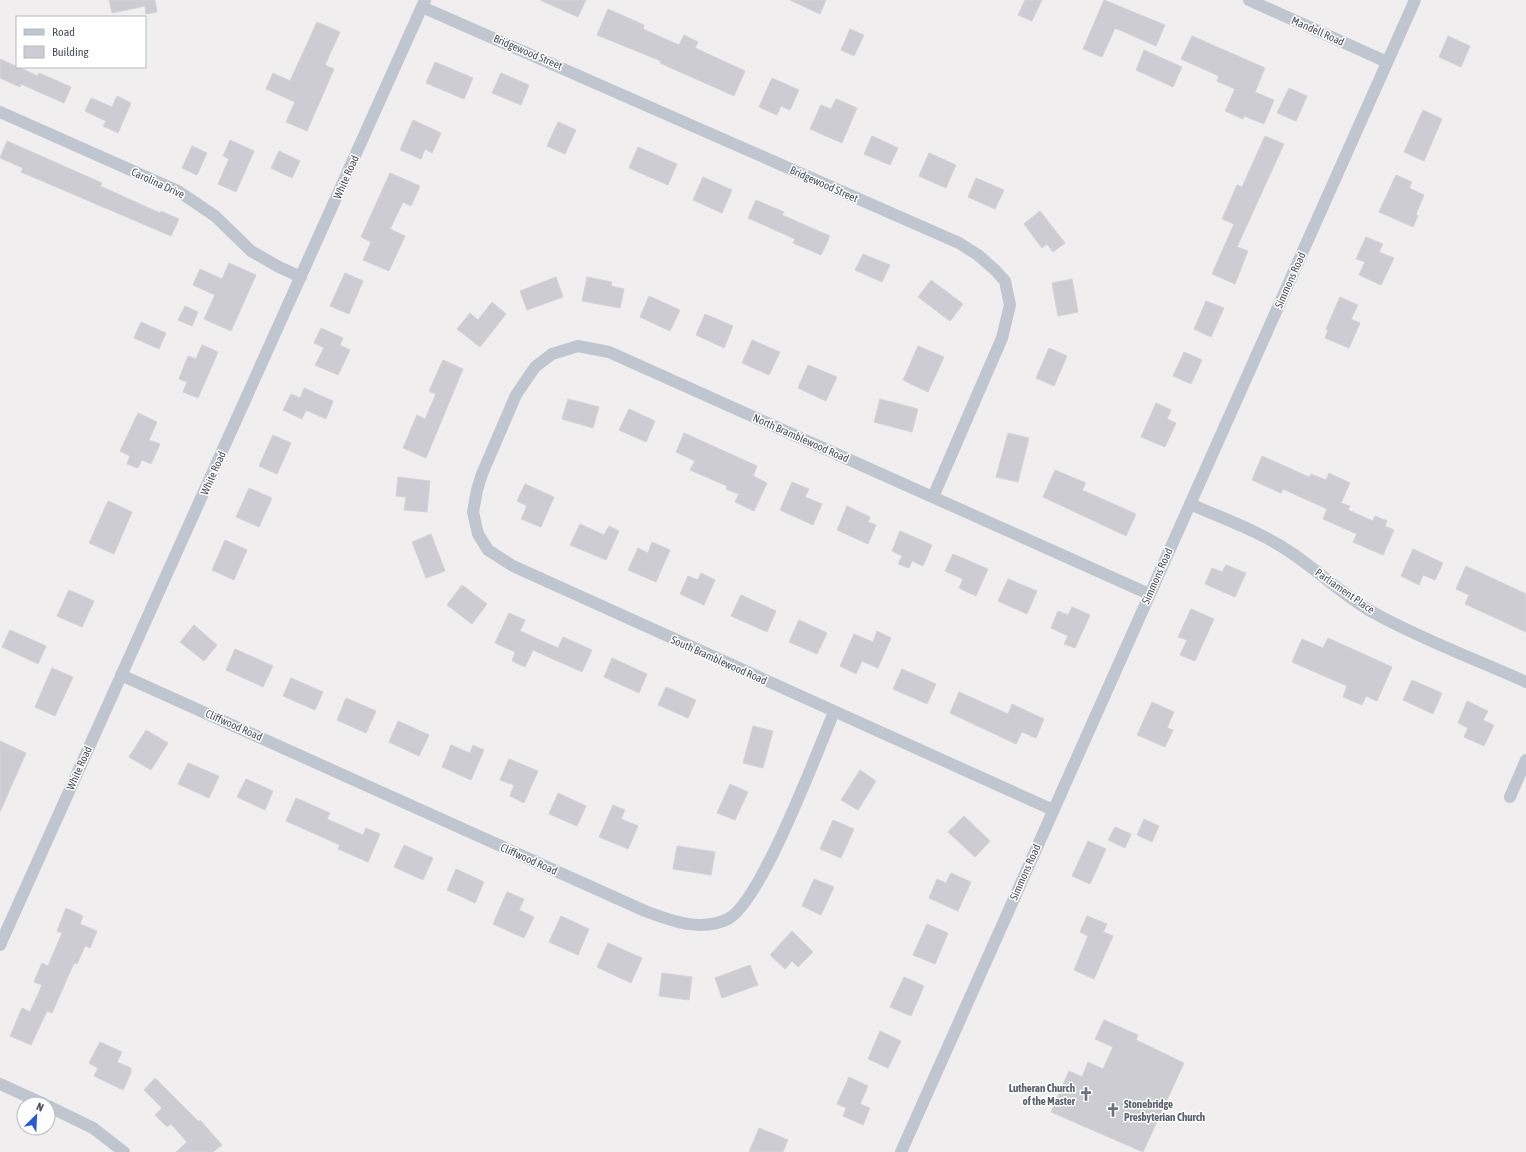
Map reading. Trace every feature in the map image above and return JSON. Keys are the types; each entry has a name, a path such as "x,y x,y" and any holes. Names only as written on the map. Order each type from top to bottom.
{"street":[{"name":"Mandell Road","path":"1249,0 1387,62"},
{"name":"Simmons Road","path":"901,1152 1415,0"},
{"name":"White Road","path":"0,945 423,3"},
{"name":"Bridgewood Street","path":"423,3 959,243 987,262 1004,281 1010,305 1009,316 992,363 933,497"},
{"name":"Carolina Drive","path":"0,112 178,191 211,212 251,251 279,267 301,277"},
{"name":"North Bramblewood Road","path":"494,447 516,395 535,367 543,359 562,350 578,346 588,347 609,352 649,369 1149,594"},
{"name":"South Bramblewood Road","path":"494,447 477,490 473,512 478,534 488,550 513,566 1053,810"},
{"name":"Parliament Place","path":"1190,504 1262,536 1293,554 1355,601 1374,613 1526,682"},
{"name":"Cliffwood Road","path":"121,675 645,911 666,919 688,924 711,924 728,919 745,903 758,884 783,832 834,712"},
{"path":"1510,797 1526,760"},
{"path":"0,1084 26,1096"},
{"path":"56,1110 93,1128 124,1152"}],"building":[{"path":"109,0 155,0 157,12 146,14 145,6 112,13"},
{"path":"540,0 586,0 578,17"},
{"path":"790,0 826,0 820,14"},
{"path":"1025,0 1042,0 1032,21 1018,15"},
{"path":"1104,0 1165,25 1156,46 1115,28 1102,57 1083,49"},
{"path":"608,9 644,25 643,29 679,45 684,35 698,42 695,48 745,71 734,96 660,63 661,61 597,35"},
{"path":"317,22 340,32 325,65 334,69 307,131 286,122 295,102 266,89 273,73 290,81"},
{"path":"850,29 864,35 854,56 841,50"},
{"path":"1192,36 1265,68 1255,92 1274,100 1264,124 1244,116 1243,119 1225,111 1235,89 1217,81 1219,76 1181,59"},
{"path":"1448,36 1470,46 1461,67 1439,57"},
{"path":"1144,50 1182,67 1173,87 1136,70"},
{"path":"0,59 16,66 16,68 20,68 38,76 39,73 71,87 64,103 21,84 20,87 0,78"},
{"path":"435,62 473,78 464,99 426,83"},
{"path":"501,73 529,85 521,105 492,93"},
{"path":"772,78 799,90 790,110 781,106 777,115 759,107"},
{"path":"1289,88 1307,96 1296,121 1277,113"},
{"path":"117,96 131,103 118,133 103,126 106,121 85,111 91,98 112,107"},
{"path":"836,99 857,108 842,143 810,129 821,105 831,109"},
{"path":"1423,110 1442,119 1424,161 1404,152"},
{"path":"413,120 441,133 432,153 425,149 421,159 400,150"},
{"path":"558,122 576,130 565,154 547,146"},
{"path":"872,136 898,148 890,165 864,154"},
{"path":"1265,136 1284,144 1237,247 1248,251 1235,284 1212,274 1234,224 1222,219 1237,185 1242,187"},
{"path":"230,140 254,151 236,192 218,184 229,159 223,156"},
{"path":"7,141 102,183 100,186 160,213 161,211 179,219 171,236 21,172 23,168 0,158"},
{"path":"192,146 207,153 197,175 182,168"},
{"path":"638,147 677,164 668,185 629,168"},
{"path":"279,151 300,161 292,178 271,168"},
{"path":"929,153 956,165 946,188 919,176"},
{"path":"390,173 420,186 411,206 403,202 390,229 405,236 389,271 363,260 371,242 361,237"},
{"path":"1396,175 1412,182 1409,188 1424,195 1416,214 1418,216 1413,227 1379,212"},
{"path":"703,177 732,190 722,213 693,200"},
{"path":"976,178 1004,190 995,209 968,197"},
{"path":"756,200 784,212 782,215 830,236 821,255 793,243 795,239 748,218"},
{"path":"1040,211 1065,243 1053,252 1047,244 1042,248 1024,224"},
{"path":"1366,237 1383,244 1379,252 1394,258 1381,285 1359,275 1365,262 1356,259"},
{"path":"863,254 890,265 882,282 855,270"},
{"path":"229,263 256,275 231,331 204,319 215,295 193,285 200,269 222,279"},
{"path":"345,273 363,281 349,314 330,306"},
{"path":"556,277 563,297 527,310 520,291"},
{"path":"587,277 612,282 611,286 624,289 620,308 582,301"},
{"path":"1072,279 1078,312 1058,316 1052,283"},
{"path":"931,280 963,304 950,321 918,297"},
{"path":"649,296 680,310 670,331 640,317"},
{"path":"1340,297 1358,305 1351,319 1360,323 1349,348 1325,338 1328,330 1326,329"},
{"path":"1206,301 1224,308 1211,337 1194,329"},
{"path":"492,302 506,314 480,347 457,329 470,313 478,320"},
{"path":"185,306 198,312 192,326 178,320"},
{"path":"705,314 733,326 724,348 696,335"},
{"path":"141,322 166,333 159,349 134,338"},
{"path":"321,328 343,338 340,345 350,350 338,375 315,365 324,348 314,343"},
{"path":"752,340 780,352 769,375 742,363"},
{"path":"202,345 218,352 198,398 183,392 187,382 179,379 188,356 196,359"},
{"path":"918,346 944,357 928,392 903,380"},
{"path":"1049,348 1067,356 1054,386 1036,378"},
{"path":"1184,352 1202,360 1191,384 1173,376"},
{"path":"443,360 463,369 426,458 403,448 417,415 425,419 436,394 429,391"},
{"path":"808,365 837,377 826,401 798,388"},
{"path":"304,388 333,401 326,419 306,410 302,419 283,410 291,394 300,398"},
{"path":"568,399 599,407 593,428 562,419"},
{"path":"880,399 918,409 912,432 874,422"},
{"path":"1156,403 1171,410 1167,419 1176,423 1165,447 1141,437"},
{"path":"629,409 655,421 646,442 619,430"},
{"path":"138,413 157,422 149,440 160,444 151,464 142,460 138,468 127,464 130,456 120,451"},
{"path":"684,433 757,466 753,476 767,483 754,511 735,502 739,494 726,489 727,486 690,470 695,461 676,452"},
{"path":"1008,433 1029,438 1018,482 996,477"},
{"path":"273,435 291,443 277,474 259,466"},
{"path":"1262,456 1309,477 1311,474 1326,480 1329,473 1350,483 1341,503 1350,506 1348,510 1373,521 1375,516 1387,521 1385,526 1394,530 1383,555 1353,542 1357,534 1323,519 1327,509 1283,489 1281,493 1252,480"},
{"path":"1055,470 1086,483 1082,490 1136,514 1126,536 1043,497"},
{"path":"398,477 430,481 427,512 404,510 406,497 396,496"},
{"path":"792,482 809,489 805,497 822,504 813,525 780,510"},
{"path":"525,484 554,497 541,527 521,519 527,506 517,501"},
{"path":"249,488 272,498 259,527 236,517"},
{"path":"108,501 132,512 114,554 89,543"},
{"path":"847,506 870,517 868,522 876,525 868,544 837,530"},
{"path":"580,524 604,535 609,526 619,531 606,560 570,545"},
{"path":"900,531 932,545 923,566 912,561 909,568 898,564 902,556 892,551"},
{"path":"431,534 445,571 426,578 412,542"},
{"path":"225,540 247,550 234,580 212,570"},
{"path":"652,542 670,550 656,582 628,570 638,548 648,553"},
{"path":"1413,549 1443,563 1435,580 1423,575 1419,585 1401,576"},
{"path":"953,554 988,569 976,596 959,588 963,579 945,571"},
{"path":"1226,565 1246,573 1235,597 1205,584 1212,568 1222,572"},
{"path":"1466,566 1526,594 1526,632 1465,604 1469,595 1456,589"},
{"path":"701,573 715,580 704,605 680,594 688,576 698,580"},
{"path":"1008,579 1037,591 1027,614 998,601"},
{"path":"462,585 487,604 472,624 447,605"},
{"path":"69,590 94,601 82,627 57,616"},
{"path":"741,595 776,611 767,632 731,616"},
{"path":"1072,607 1090,615 1075,648 1064,644 1068,636 1051,628 1058,611 1068,615"},
{"path":"1191,609 1214,619 1195,661 1180,655 1187,640 1178,637"},
{"path":"509,613 525,620 520,631 558,648 563,637 592,650 582,672 533,650 525,667 512,661 515,652 495,643"},
{"path":"799,620 827,633 817,654 789,642"},
{"path":"194,625 217,645 204,661 180,642"},
{"path":"10,630 46,646 38,664 2,647"},
{"path":"877,631 891,638 878,668 862,661 856,674 840,666 854,634 873,642"},
{"path":"1328,638 1392,667 1377,701 1366,696 1362,705 1343,697 1347,686 1292,662 1302,639 1323,648"},
{"path":"235,649 273,666 263,687 226,670"},
{"path":"612,658 647,674 639,693 604,677"},
{"path":"52,668 73,677 55,716 35,707"},
{"path":"902,669 936,684 927,704 893,689"},
{"path":"291,678 323,692 315,710 283,696"},
{"path":"1412,680 1442,693 1433,714 1403,700"},
{"path":"666,687 696,700 688,718 658,705"},
{"path":"959,692 1008,714 1012,704 1044,719 1036,738 1022,732 1016,744 950,713"},
{"path":"346,698 376,711 366,733 337,720"},
{"path":"1467,701 1488,711 1483,720 1494,725 1484,746 1464,737 1468,728 1458,723"},
{"path":"1152,702 1174,712 1167,728 1173,730 1165,747 1137,735"},
{"path":"398,721 429,735 419,756 389,742"},
{"path":"753,726 773,731 763,768 743,763"},
{"path":"146,730 168,743 151,770 129,757"},
{"path":"0,741 26,753 0,812"},
{"path":"451,745 470,753 473,745 484,750 471,780 442,767"},
{"path":"509,759 538,771 524,803 510,796 514,785 500,780"},
{"path":"188,763 219,776 209,798 178,784"},
{"path":"860,770 876,781 858,810 841,800"},
{"path":"246,779 273,791 265,810 237,797"},
{"path":"730,784 748,792 735,820 717,813"},
{"path":"558,793 586,806 577,826 549,814"},
{"path":"296,798 330,813 327,819 363,835 366,828 380,834 368,862 338,849 340,845 286,821"},
{"path":"613,805 625,810 621,819 638,826 628,849 599,837"},
{"path":"964,816 990,841 975,857 948,832"},
{"path":"1144,819 1159,826 1152,842 1137,835"},
{"path":"833,820 854,829 841,858 820,849"},
{"path":"1115,827 1131,834 1125,848 1108,840"},
{"path":"1088,841 1106,849 1090,884 1072,876"},
{"path":"404,845 433,858 423,880 394,867"},
{"path":"677,846 715,852 711,875 673,869"},
{"path":"456,869 484,882 475,903 447,890"},
{"path":"951,873 971,882 958,911 929,898 937,879 946,883"},
{"path":"814,879 834,887 821,915 802,906"},
{"path":"507,892 524,899 519,910 534,917 524,938 493,924"},
{"path":"66,908 83,916 80,924 97,931 90,948 85,946 77,964 74,963 52,1013 47,1011 31,1045 10,1036 22,1008 30,1012 42,985 34,982 42,963 48,966 62,933 57,931"},
{"path":"561,916 589,929 578,955 549,942"},
{"path":"1087,916 1107,924 1103,932 1113,936 1094,979 1074,970 1088,936 1080,932"},
{"path":"927,924 948,933 935,964 913,955"},
{"path":"792,931 813,952 798,967 792,961 785,969 770,955"},
{"path":"608,943 642,958 631,983 597,967"},
{"path":"750,965 758,985 722,998 715,978"},
{"path":"662,973 692,977 689,1000 659,996"},
{"path":"904,977 924,986 911,1016 890,1007"},
{"name":"Lutheran Church of the Master","path":"1104,1020 1138,1035 1136,1040 1184,1063 1143,1152 1051,1112 1069,1071 1082,1077 1088,1062 1103,1069 1113,1047 1095,1039"},
{"path":"880,1031 901,1041 888,1068 868,1059"},
{"path":"100,1042 122,1052 117,1062 131,1068 131,1073 123,1090 94,1076 98,1068 89,1063"},
{"path":"849,1077 868,1086 860,1104 870,1108 863,1125 843,1116 846,1108 837,1104"},
{"path":"155,1078 199,1122 200,1120 222,1145 213,1152 176,1152 187,1142 171,1124 167,1127 155,1115 162,1108 144,1090"},
{"path":"759,1128 788,1140 783,1152 749,1152"}],"place":[{"name":"Lutheran Church of the Master","path":"1086,1094"},
{"name":"Stonebridge Presbyterian Church","path":"1113,1110"}]}
